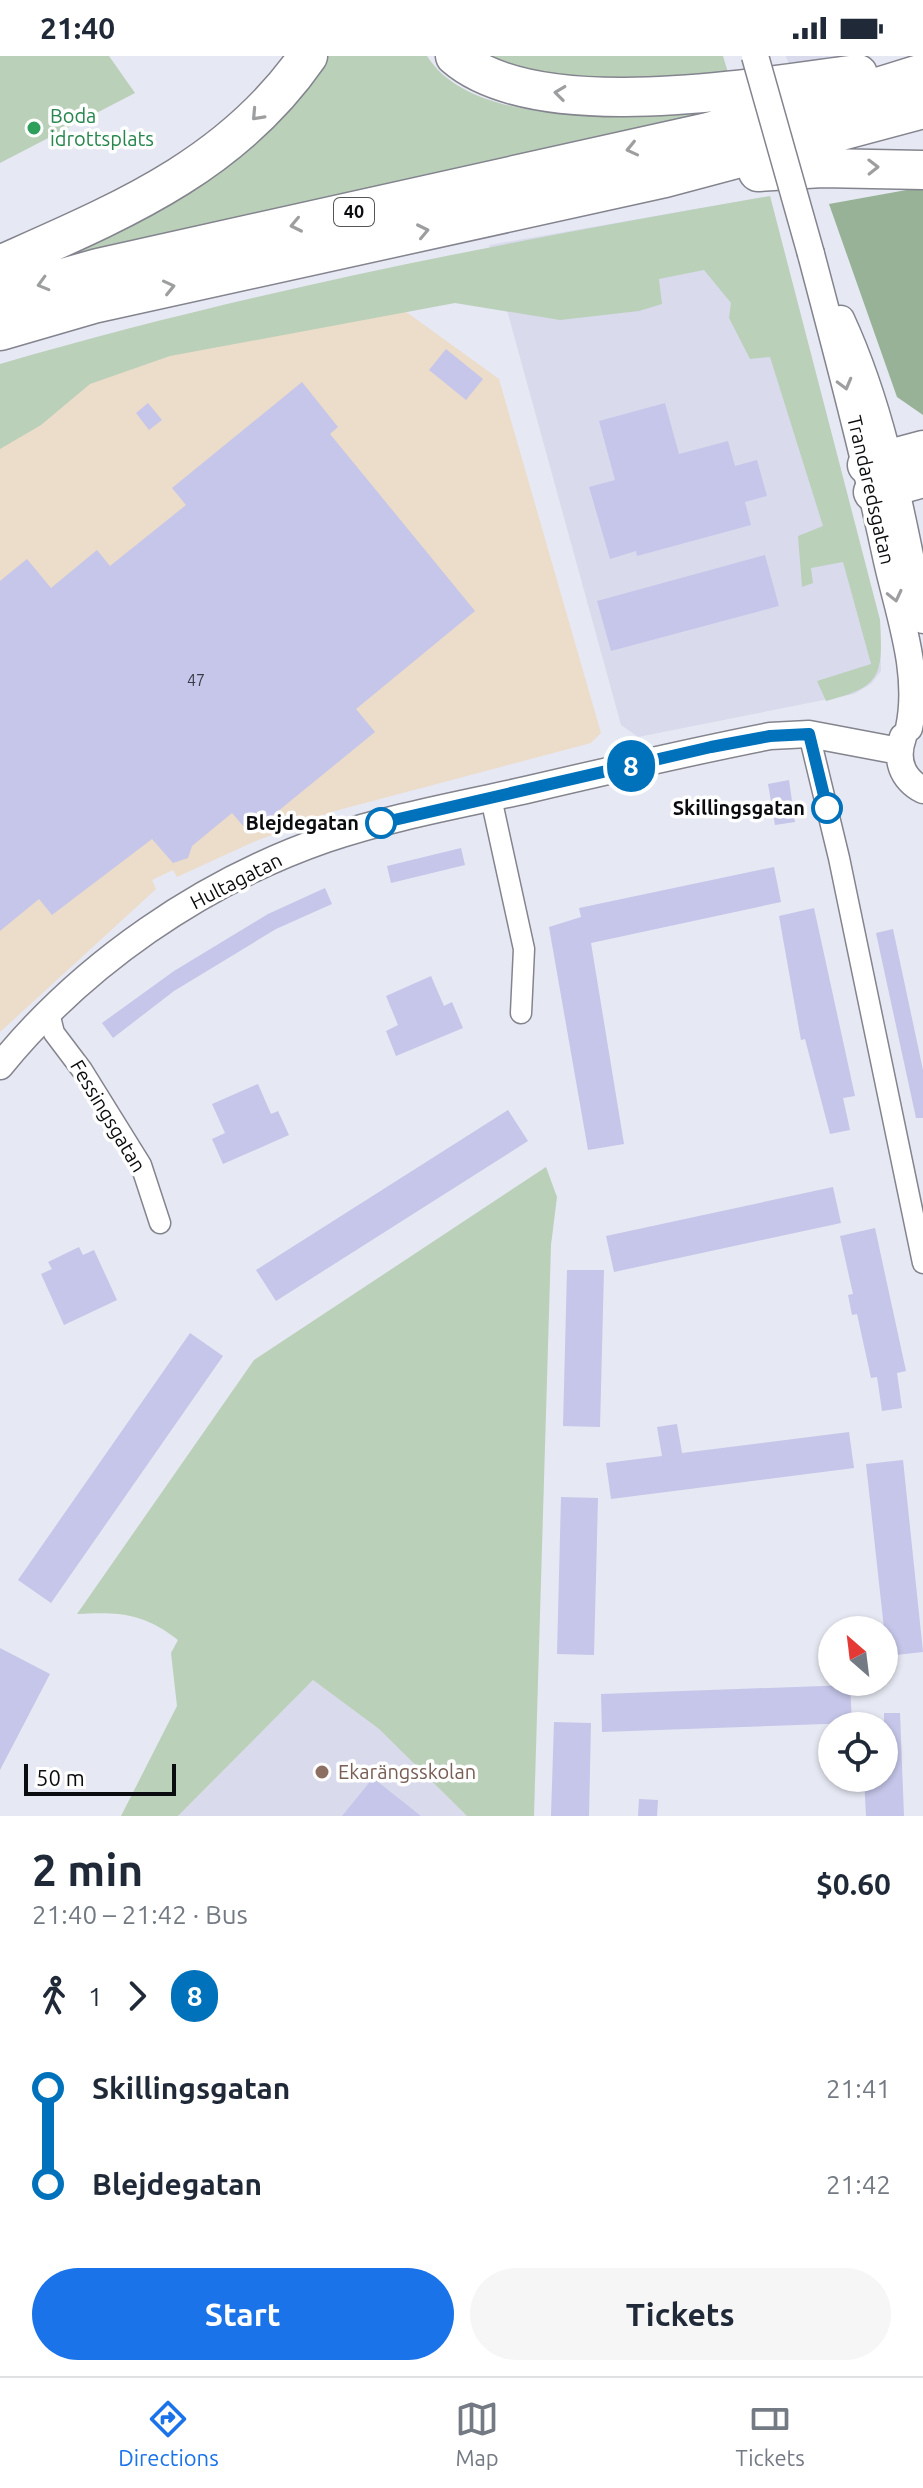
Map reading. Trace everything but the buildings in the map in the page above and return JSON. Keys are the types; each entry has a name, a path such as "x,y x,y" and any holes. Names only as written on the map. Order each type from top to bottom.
{"highway":[{"path":"0,265 125,208 208,160 250,124 308,56"},
{"path":"455,56 470,69 496,81 595,97 721,91 923,64"},
{"name":"40","path":"0,296 98,268 708,132 833,101 923,73"},
{"name":"40","path":"0,331 93,304 665,178 923,109"},
{"path":"665,178 822,168 923,170"}],"street":[{"name":"Trandaredsgatan","path":"755,56 811,254 895,471 923,620"},
{"name":"Trandaredsgatan","path":"895,471 913,678 910,733"},
{"name":"Hultagatan","path":"0,1066 86,978 177,912 258,867 324,840 381,823 770,736 910,733"},
{"path":"910,733 904,774 923,790"},
{"path":"809,734 923,1263"},
{"path":"491,798 524,949 521,1013"},
{"name":"Fessingsgatan","path":"49,1013 54,1033 82,1070 141,1165 160,1223"}],"shaded area":[{"path":"786,56 847,56 790,68"},
{"path":"770,196 880,620 881,671 871,684 854,694 638,737 621,725 489,245"},
{"path":"398,306 499,379 601,733 591,743 331,812 251,843 177,877 173,870 152,880 156,889 0,1032 0,409 126,349"},
{"name":"Ekarängsskolan","path":"313,1680 379,1729 467,1816 178,1816"}],"green space":[{"name":"Boda idrottsplats","path":"0,56 109,56 135,93 0,163"},
{"path":"328,56 427,56 451,81 484,98 524,109 613,115 732,111 17,273 296,95"},
{"path":"477,56 723,56 729,76 643,87 524,77"},
{"path":"923,187 923,415 897,397 829,204"},
{"path":"770,196 880,620 881,654 875,676 868,684 845,696 826,701 817,681 871,664 843,562 811,568 813,583 802,587 798,536 823,526 770,357 750,359 729,318 731,303 704,270 659,279 662,304 639,311 560,320 455,303 170,356 90,384 41,425 0,449 0,364 191,313 383,269"},
{"path":"546,1167 557,1197 551,1245 534,1816 467,1816 379,1729 313,1680 178,1816 121,1816 177,1706 171,1653 178,1640 142,1619 106,1613 77,1614 254,1360"}],"bus line":[{"name":"8","path":"381,823 711,747 770,736 809,734 827,808"}],"place":[{"name":"Boda idrottsplats","path":"34,128"},
{"name":"Skillingsgatan","path":"827,808"},
{"name":"Blejdegatan","path":"381,823"},
{"name":"Ekarängsskolan","path":"322,1772"}]}
